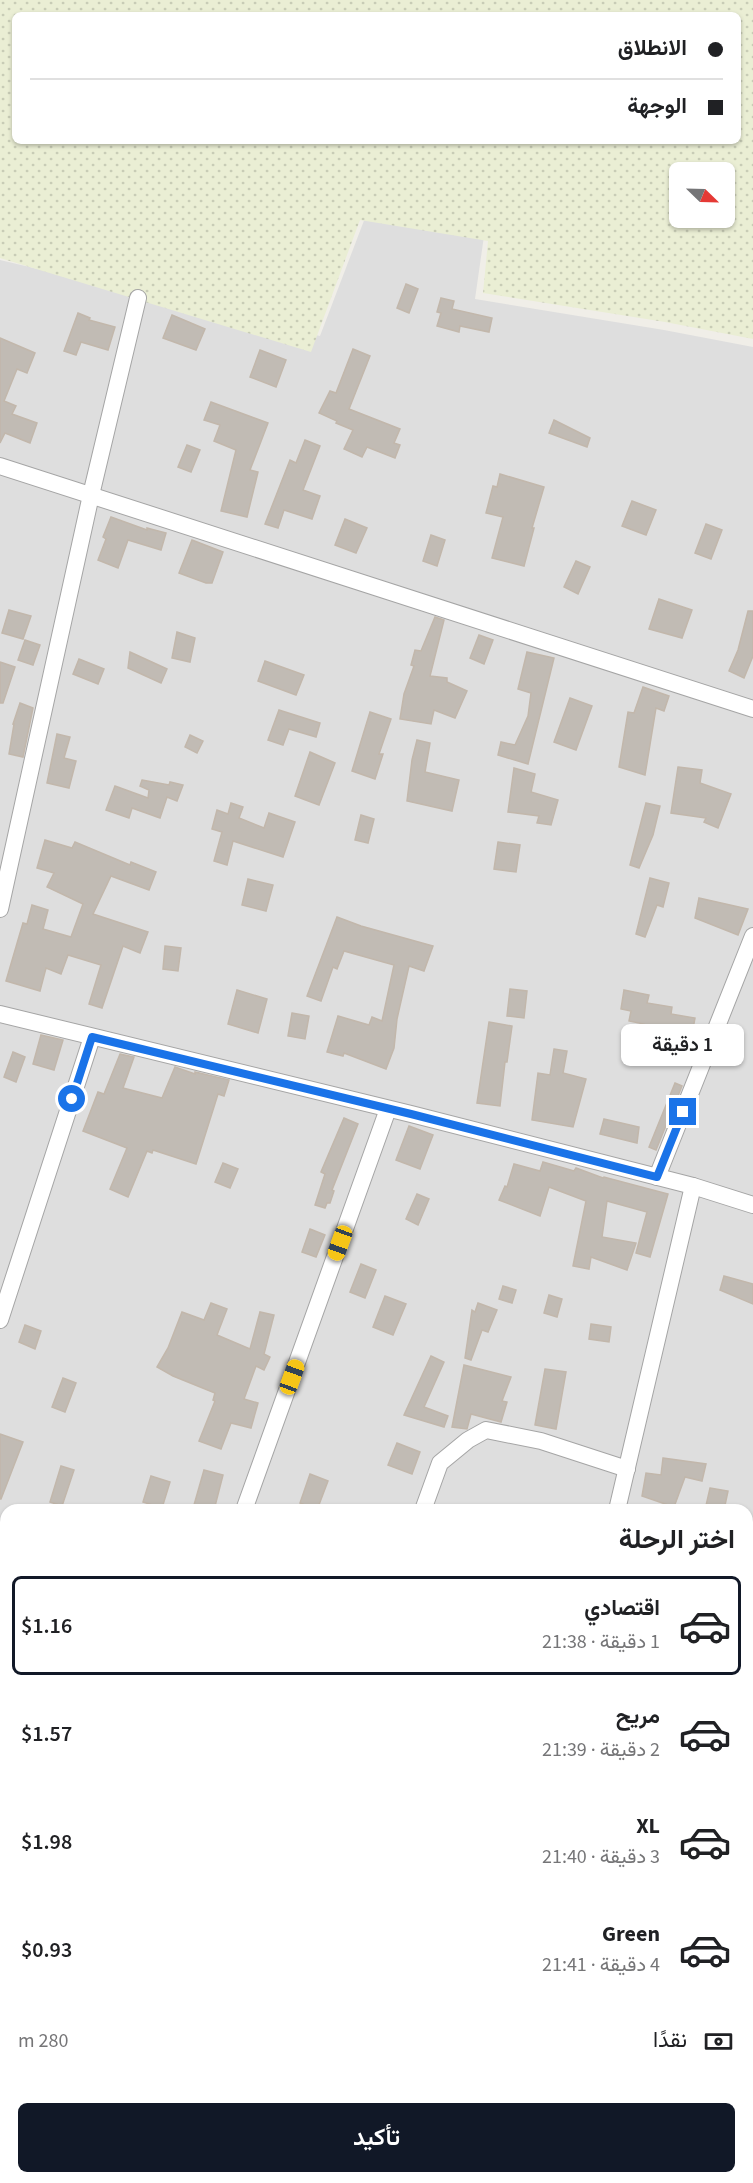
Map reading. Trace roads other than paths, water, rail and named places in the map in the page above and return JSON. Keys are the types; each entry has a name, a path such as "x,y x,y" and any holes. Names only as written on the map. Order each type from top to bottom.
{"street":[{"path":"0,909 91,495 138,298"},
{"path":"0,466 753,709"},
{"path":"657,1177 753,936"},
{"path":"0,1014 388,1109 693,1186 753,1204"},
{"path":"0,1320 92,1037"},
{"path":"246,1504 388,1109"},
{"path":"618,1504 693,1186"},
{"path":"425,1504 440,1463 468,1440 486,1430 541,1442 627,1468"}]}
